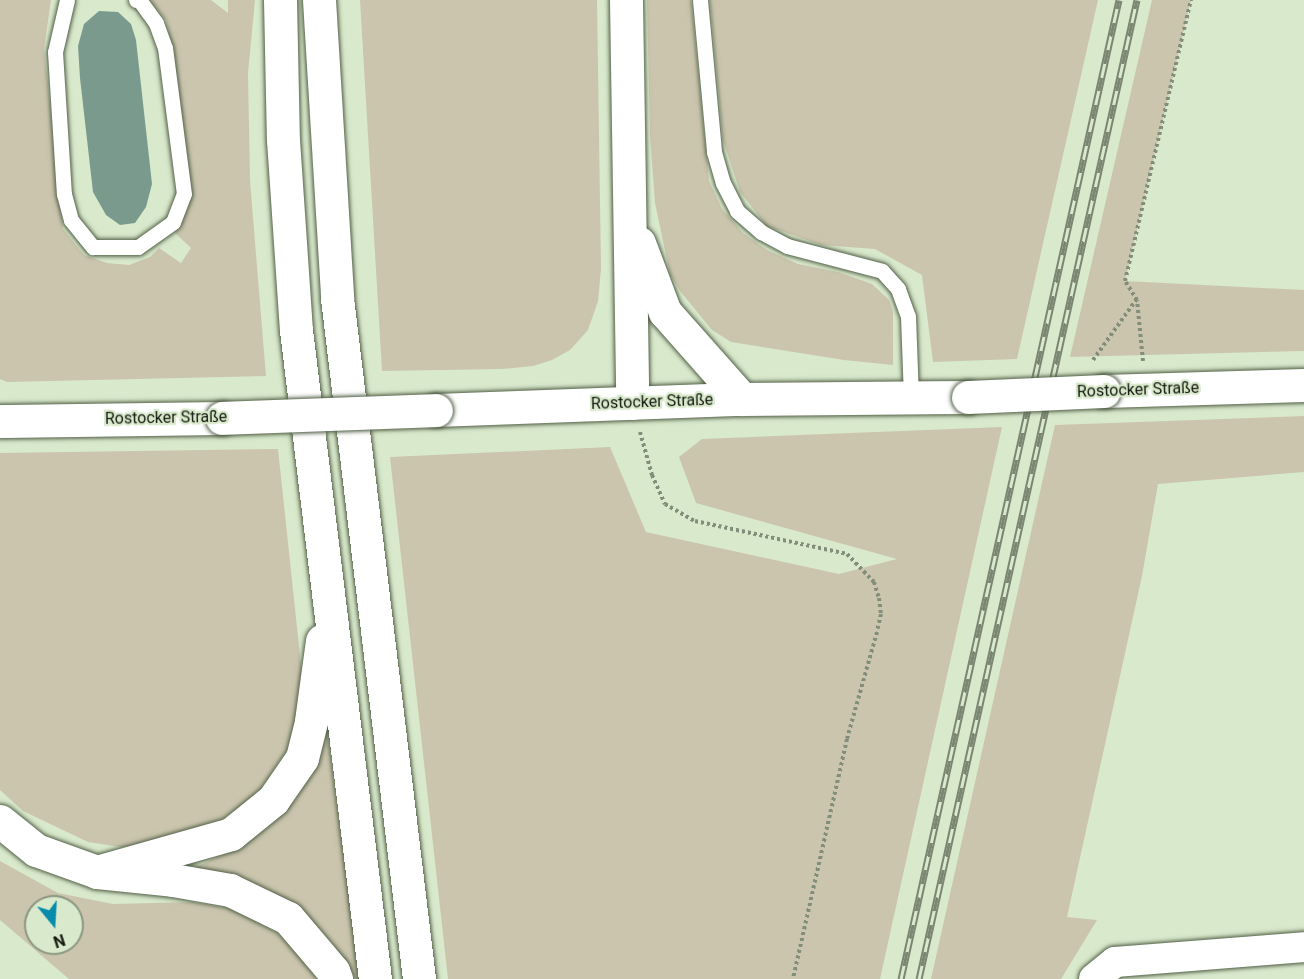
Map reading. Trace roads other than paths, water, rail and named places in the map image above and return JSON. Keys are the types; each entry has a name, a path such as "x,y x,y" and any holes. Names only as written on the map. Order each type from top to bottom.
{"main road":[{"path":"280,0 283,140 296,330 375,979"},
{"path":"319,0 337,298 419,979"},
{"path":"321,56 329,0"},
{"path":"624,9 632,403"},
{"path":"630,219 665,312 742,399"},
{"name":"Rostocker Straße","path":"0,421 222,418 742,399 968,397 1304,385"},
{"path":"97,872 231,834 273,800 302,758 311,721 327,597"},
{"path":"0,821 36,850 97,872 173,880 230,890 288,918 333,970 336,979"}],"street":[{"path":"1094,979 1115,962 1304,947"},
{"path":"1198,979 1226,952"}],"lane":[{"path":"67,0 55,52 64,194 71,220 93,247 138,247 173,222 184,194 165,48 156,23 139,0 136,0"},
{"path":"700,0 714,152 723,183 737,211 761,232 788,246 882,271 898,289 908,316 911,397"}],"railway":[{"path":"901,979 1119,0"},
{"path":"919,979 1137,0"}]}
